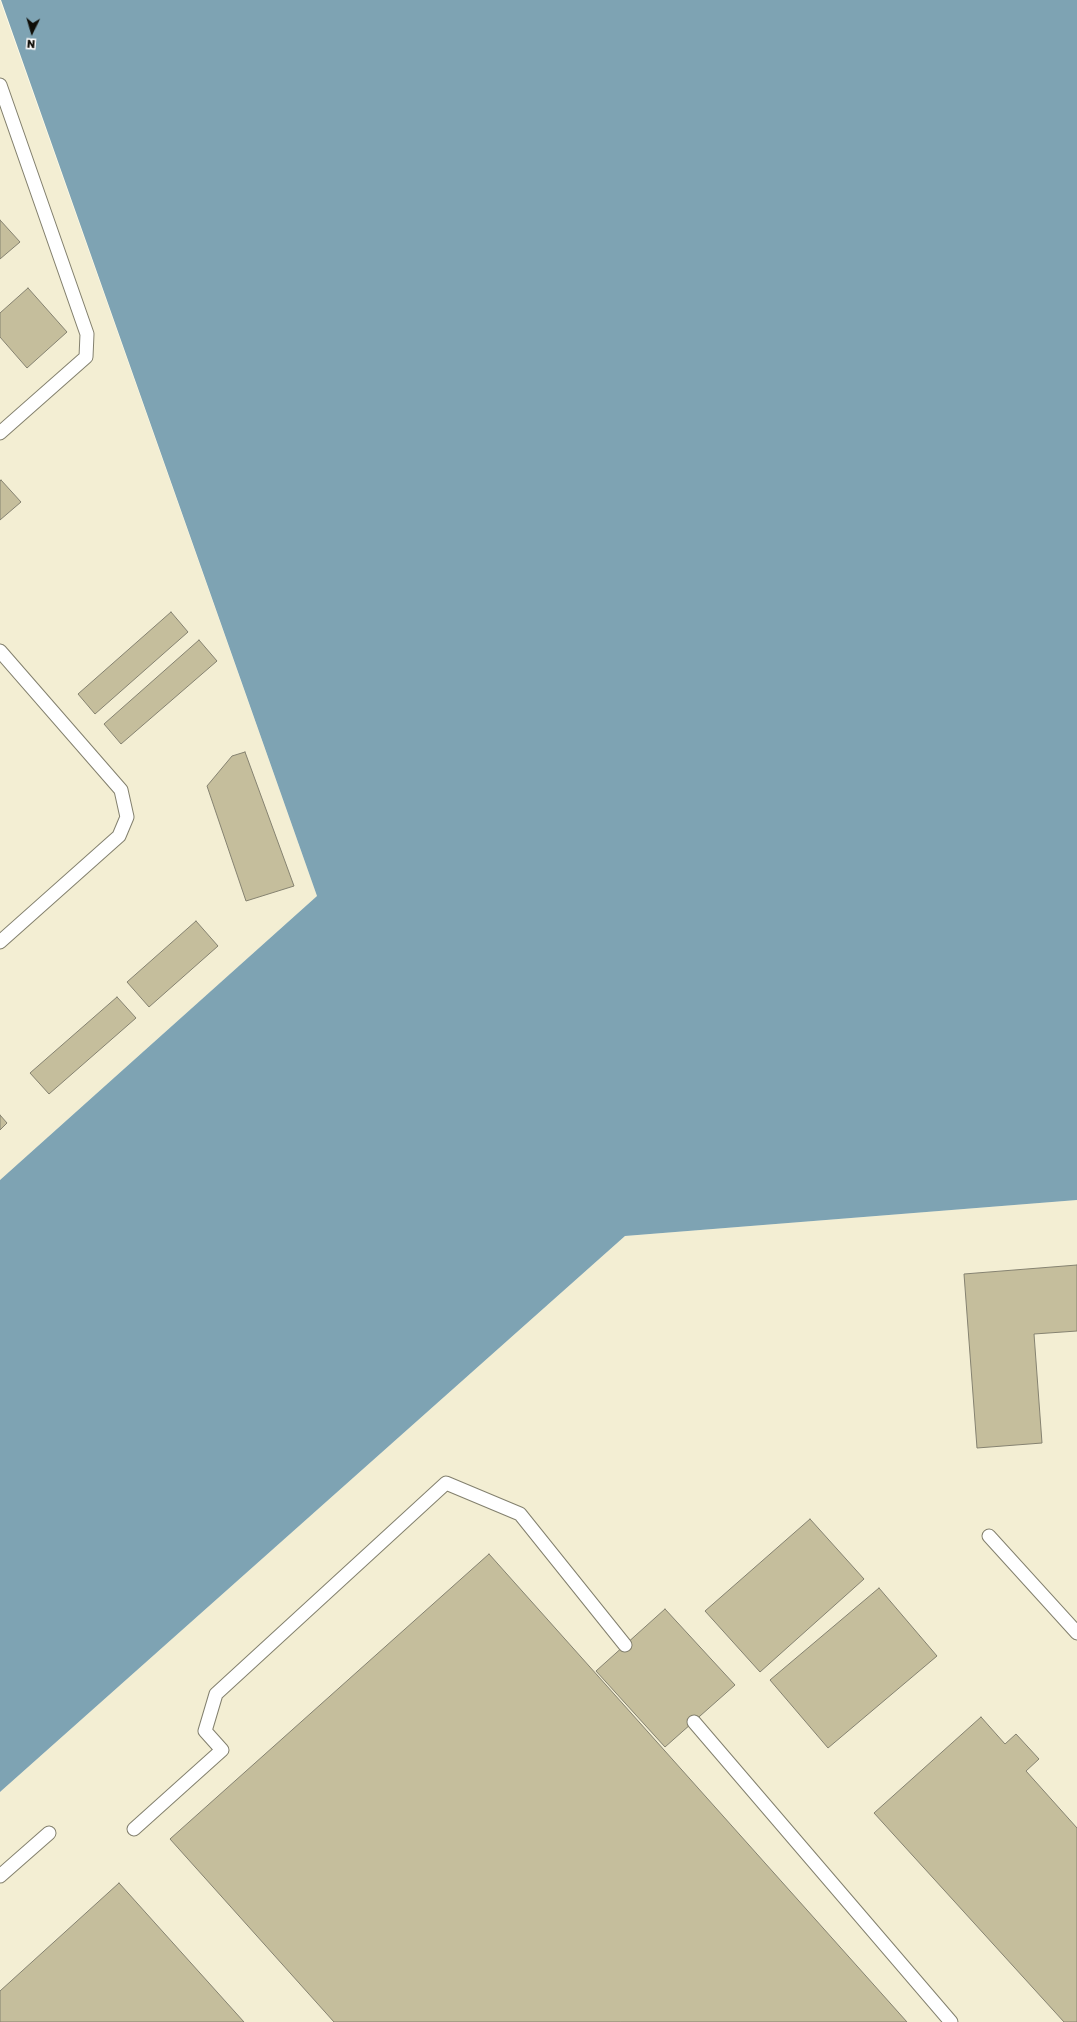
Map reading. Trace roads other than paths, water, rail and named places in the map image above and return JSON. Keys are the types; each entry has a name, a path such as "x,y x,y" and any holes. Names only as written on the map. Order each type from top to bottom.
{"lane":[{"path":"0,85 87,334 86,357 0,433"},
{"path":"0,651 121,790 127,817 119,836 0,942"},
{"path":"134,1829 222,1750 205,1731 216,1694 446,1483 520,1514 625,1645"},
{"path":"989,1536 1077,1633"},
{"path":"694,1722 951,2022"},
{"path":"0,1876 49,1833"}],"water":[{"path":"1,0 1077,0 1077,1200 625,1236 0,1792 0,1180 317,896"}]}
